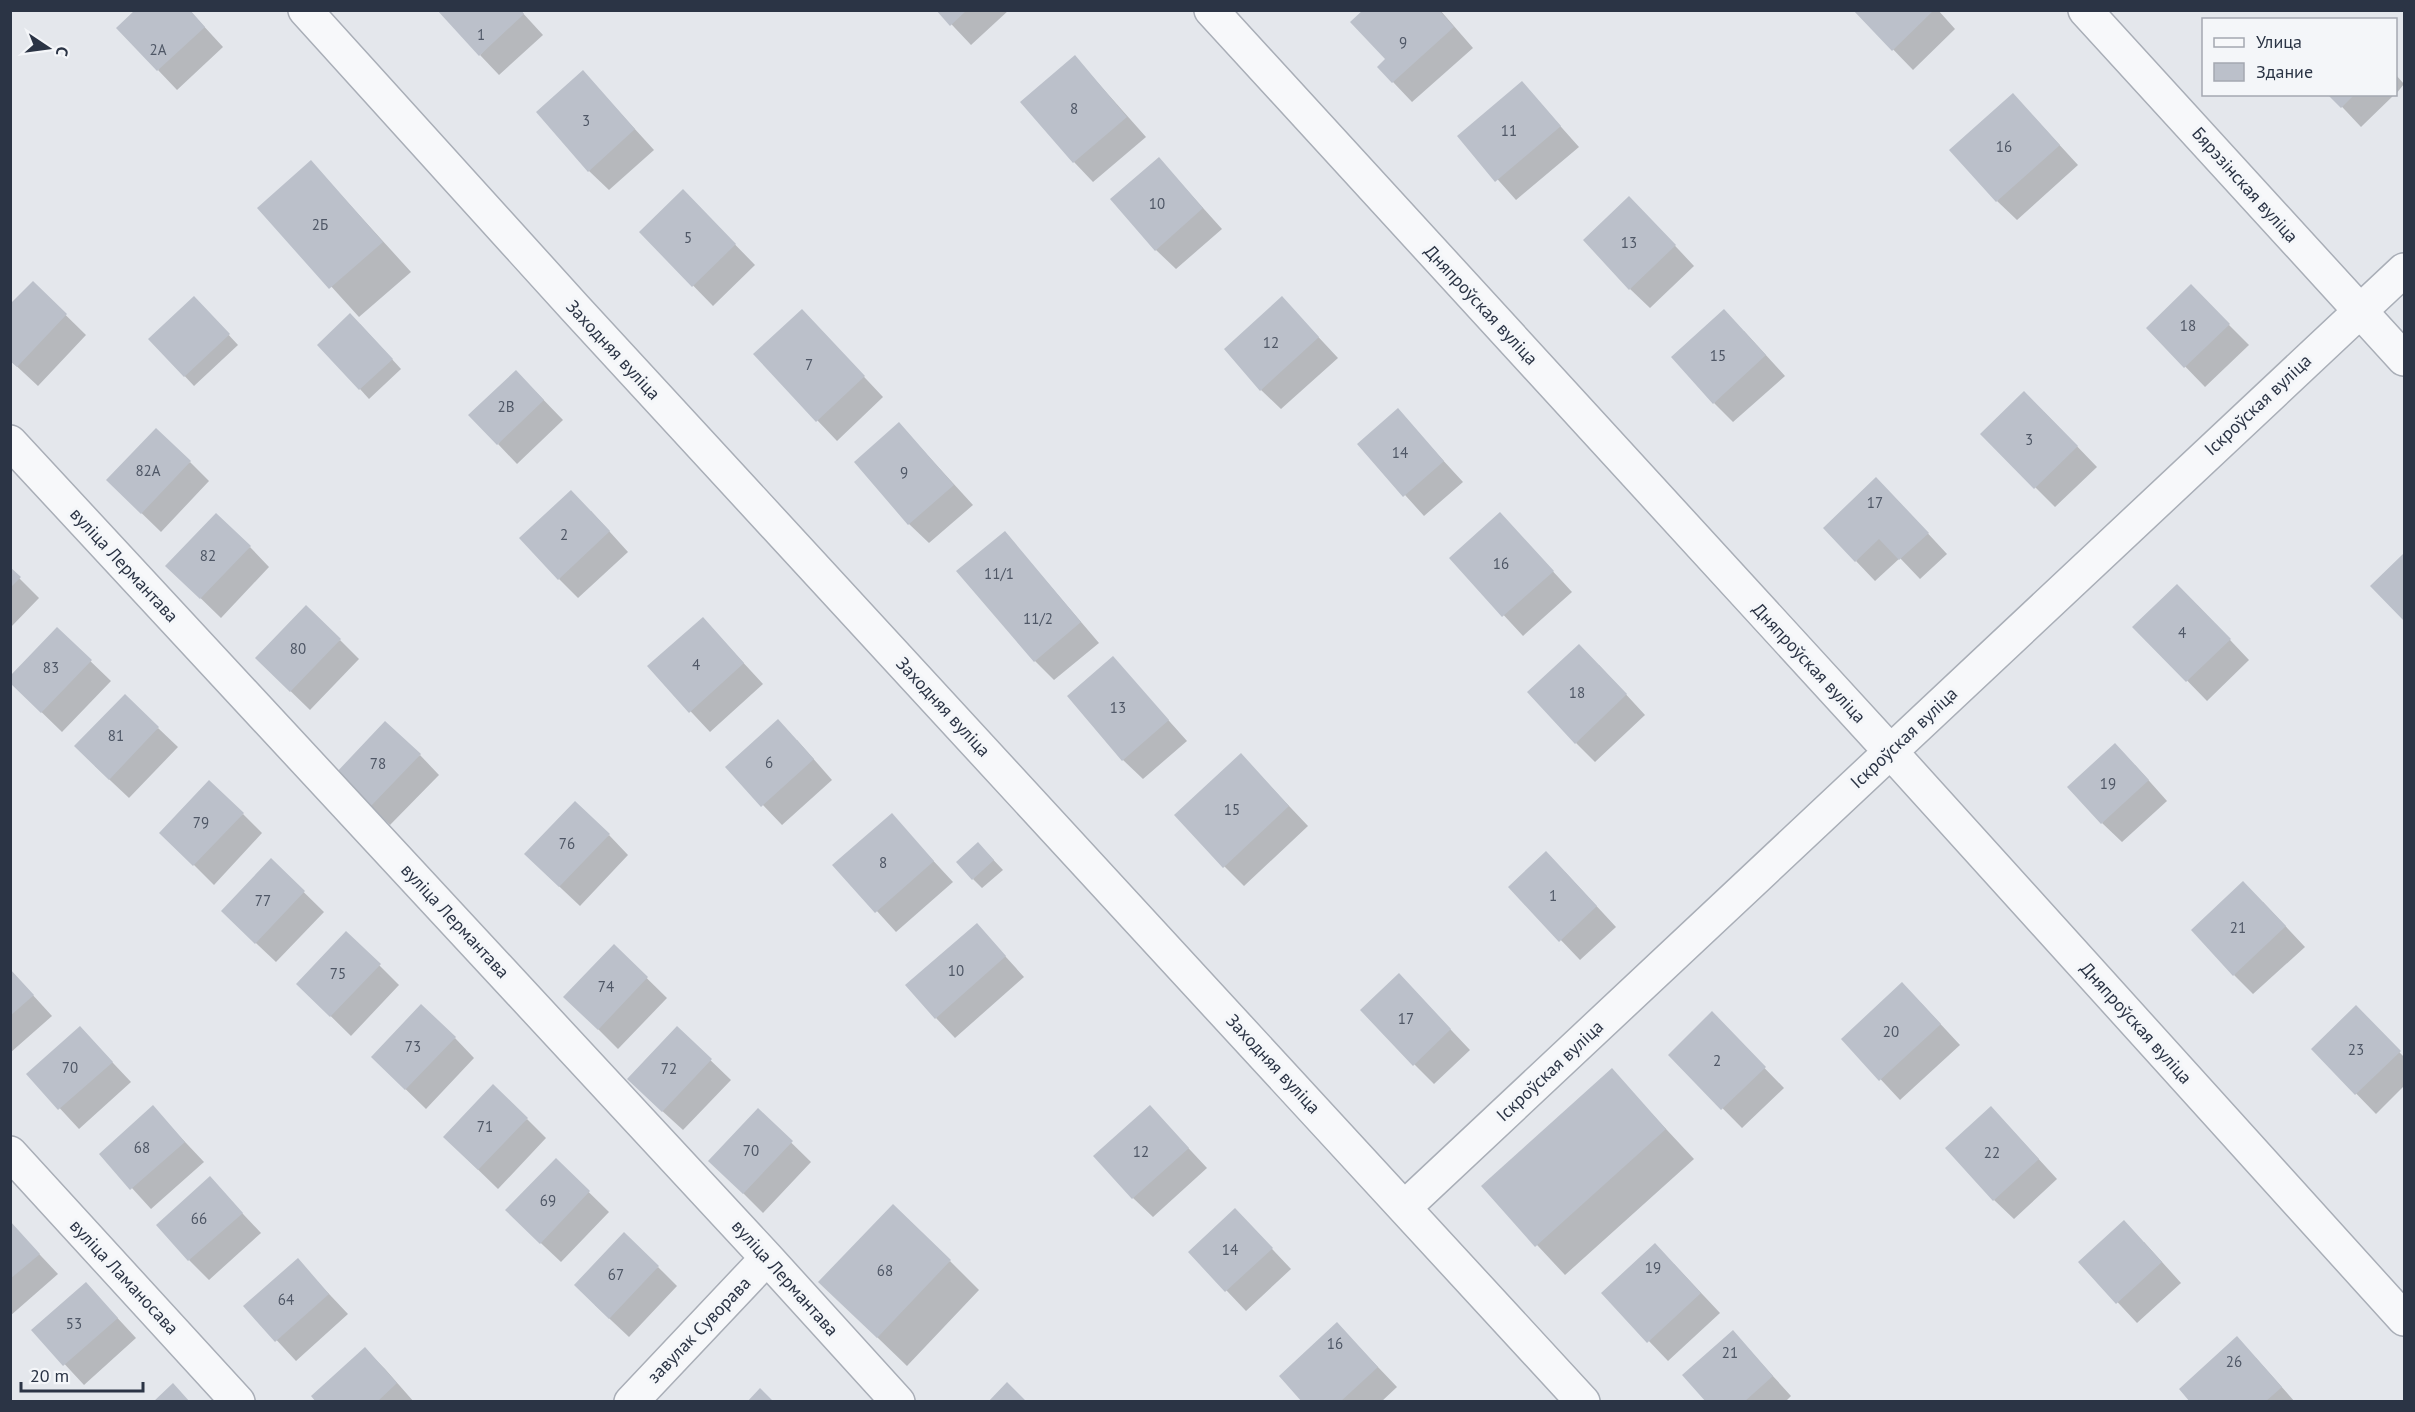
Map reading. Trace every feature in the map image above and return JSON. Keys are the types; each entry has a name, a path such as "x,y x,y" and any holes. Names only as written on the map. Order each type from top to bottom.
{"street":[{"name":"Заходняя вуліца","path":"305,10 583,317 1583,1401"},
{"name":"Дняпроўская вуліца","path":"1211,10 1890,751 2404,1319"},
{"name":"Бярэзінская вуліца","path":"2085,10 2404,359"},
{"name":"Іскроўская вуліца","path":"1405,1207 2404,270"},
{"name":"вуліца Лермантава","path":"10,442 898,1401"},
{"name":"вуліца Ламаносава","path":"10,1154 238,1401"},
{"name":"завулак Суворава","path":"631,1401 767,1257"}],"building":[{"path":"135,10 190,10 205,27 157,71 116,28"},
{"path":"437,10 521,10 524,14 479,56"},
{"path":"936,10 967,10 950,26"},
{"path":"1363,10 1439,10 1454,27 1392,83 1377,67 1385,59 1350,22"},
{"path":"1853,10 1934,10 1892,51"},
{"path":"1075,55 1127,117 1073,163 1020,102"},
{"path":"583,70 635,129 588,172 536,112"},
{"path":"1522,81 1561,126 1495,182 1457,136"},
{"path":"2013,93 2060,145 1996,202 1949,150"},
{"path":"2329,96 2353,96 2341,108"},
{"path":"1159,157 1203,208 1155,251 1110,199"},
{"path":"311,160 383,242 329,289 257,208"},
{"path":"683,189 736,244 692,287 639,232"},
{"path":"1629,196 1676,245 1629,290 1583,240"},
{"path":"33,281 67,314 17,367 10,361 10,304"},
{"path":"2191,284 2230,324 2184,368 2146,328"},
{"path":"194,296 230,334 184,377 148,339"},
{"path":"1282,296 1319,337 1260,391 1224,349"},
{"path":"802,309 865,376 816,422 753,354"},
{"path":"1724,309 1766,355 1713,404 1671,357"},
{"path":"350,313 393,359 359,390 317,345"},
{"path":"516,370 544,400 497,445 468,415"},
{"path":"2024,391 2078,446 2034,489 1980,434"},
{"path":"1398,408 1444,461 1403,497 1357,444"},
{"path":"899,422 954,485 908,525 854,462"},
{"path":"156,428 191,461 141,514 106,480"},
{"path":"1876,477 1929,533 1899,560 1879,539 1855,562 1823,528"},
{"path":"571,490 610,531 558,580 519,538"},
{"path":"1500,512 1554,571 1502,617 1449,558"},
{"path":"216,513 251,546 200,599 165,566"},
{"path":"1005,531 1081,622 1034,662 956,571"},
{"path":"2404,553 2404,621 2370,586"},
{"path":"10,567 21,577 10,588"},
{"path":"2177,584 2231,639 2186,682 2132,627"},
{"path":"306,605 341,639 290,692 255,658"},
{"path":"703,617 744,663 689,713 647,666"},
{"path":"57,627 92,660 41,713 10,683 10,676"},
{"path":"1579,644 1627,694 1575,744 1527,692"},
{"path":"1113,656 1169,720 1122,761 1067,696"},
{"path":"125,694 159,727 109,780 74,746"},
{"path":"778,719 814,759 761,807 725,767"},
{"path":"385,721 421,754 370,807 335,774"},
{"path":"2115,743 2149,780 2101,824 2067,787"},
{"path":"1241,753 1289,806 1223,868 1174,815"},
{"path":"209,780 244,813 193,866 159,833"},
{"path":"575,801 610,834 559,887 524,854"},
{"path":"892,813 934,861 875,913 832,865"},
{"path":"978,842 994,860 972,880 956,862"},
{"path":"1546,851 1597,906 1559,942 1508,887"},
{"path":"271,858 305,891 255,944 221,911"},
{"path":"2243,881 2286,926 2233,976 2191,930"},
{"path":"977,923 1006,956 935,1019 905,985"},
{"path":"346,931 381,964 330,1017 296,984"},
{"path":"614,944 648,977 598,1030 563,997"},
{"path":"10,969 34,995 10,1016"},
{"path":"1399,973 1451,1029 1413,1066 1360,1010"},
{"path":"1902,982 1941,1024 1879,1081 1841,1039"},
{"path":"421,1004 456,1037 405,1090 371,1057"},
{"path":"2356,1005 2401,1051 2355,1095 2311,1049"},
{"path":"1712,1011 1766,1067 1721,1110 1668,1055"},
{"path":"80,1026 113,1062 58,1110 26,1074"},
{"path":"677,1026 712,1059 662,1112 627,1079"},
{"path":"1612,1068 1666,1129 1535,1247 1481,1186"},
{"path":"493,1084 528,1118 478,1170 443,1137"},
{"path":"153,1105 185,1142 130,1190 99,1154"},
{"path":"1150,1105 1189,1148 1132,1199 1093,1156"},
{"path":"1991,1106 2039,1159 1993,1201 1945,1148"},
{"path":"758,1108 793,1141 743,1194 708,1161"},
{"path":"556,1158 590,1191 540,1244 505,1210"},
{"path":"210,1176 243,1213 188,1261 156,1225"},
{"path":"893,1204 951,1260 877,1338 818,1282"},
{"path":"1235,1208 1273,1248 1225,1292 1188,1252"},
{"path":"2124,1220 2162,1262 2116,1304 2078,1262"},
{"path":"10,1221 40,1254 10,1279"},
{"path":"624,1232 659,1266 609,1319 574,1285"},
{"path":"1655,1243 1701,1293 1647,1343 1601,1293"},
{"path":"298,1258 329,1294 275,1342 243,1306"},
{"path":"86,1282 118,1318 63,1366 31,1330"},
{"path":"1337,1322 1378,1367 1340,1402 1302,1402 1279,1376"},
{"path":"1733,1330 1773,1376 1744,1402 1706,1402 1682,1375"},
{"path":"2237,1336 2282,1387 2265,1402 2190,1402 2179,1389"},
{"path":"365,1347 397,1383 377,1402 316,1402 311,1396"},
{"path":"1007,1382 1027,1402 988,1402"},
{"path":"173,1383 190,1402 153,1402"},
{"path":"760,1388 774,1402 747,1402"}]}
